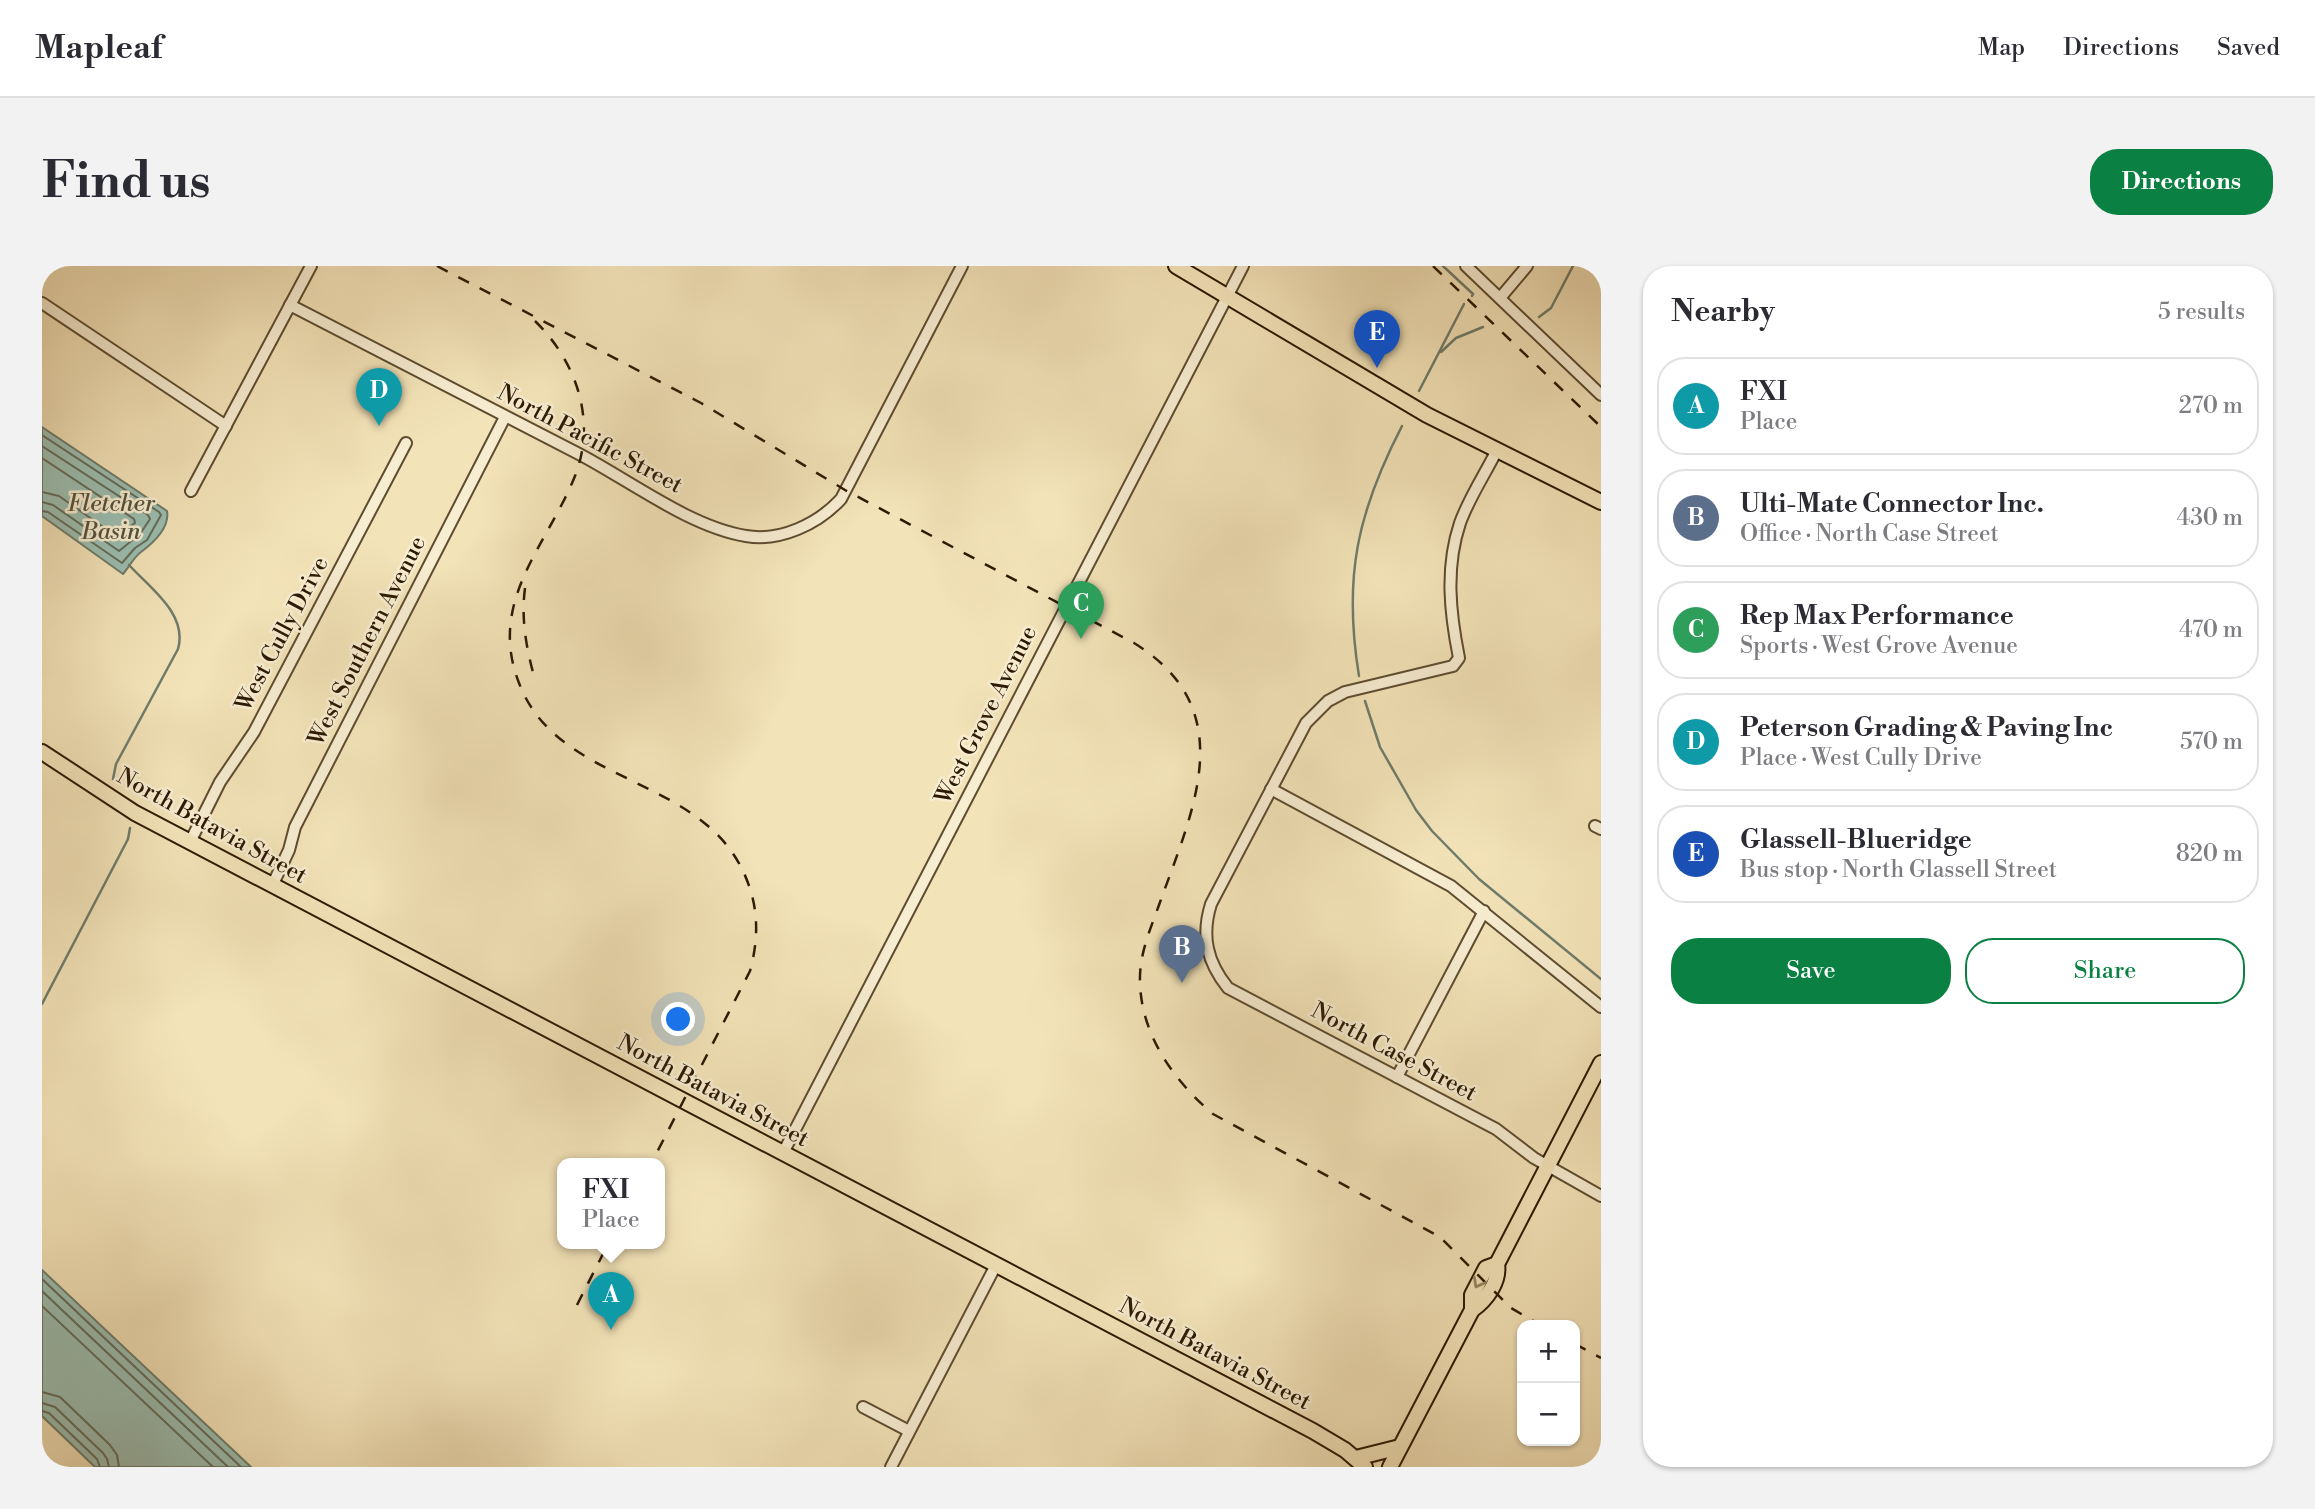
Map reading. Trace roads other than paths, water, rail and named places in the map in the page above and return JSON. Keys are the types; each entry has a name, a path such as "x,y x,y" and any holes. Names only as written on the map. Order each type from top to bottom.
{"main road":[{"path":"1176,266 1392,395 1601,502"},
{"name":"North Batavia Street","path":"42,751 128,809 1313,1431 1360,1462"},
{"path":"1390,1467 1472,1310 1472,1295 1486,1268 1496,1264 1601,1063"},
{"path":"1360,1462 1400,1447"}],"street":[{"path":"191,491 311,266"},
{"name":"North Pacific Street","path":"290,305 581,455 694,518 720,530 748,537 794,531 828,513 841,499 962,266"},
{"name":"West Grove Avenue","path":"783,1153 1243,266"},
{"path":"1466,266 1601,395"},
{"path":"1500,298 1527,266"},
{"path":"42,303 226,426"},
{"name":"West Southern Avenue","path":"272,886 289,850 295,828 505,417"},
{"name":"West Cully Drive","path":"190,842 220,782 254,732 406,443"},
{"path":"1497,450 1460,524 1450,571 1451,616 1459,658 1457,662 1453,666 1345,692 1328,701 1306,723 1271,789 1451,886 1601,1007"},
{"name":"North Case Street","path":"1271,789 1228,868 1206,920 1209,957 1216,973 1228,988 1496,1129 1547,1167 1601,1196"},
{"path":"1397,1077 1484,911"},
{"path":"891,1467 996,1265"},
{"path":"863,1406 909,1431"}],"water":[{"name":"Fletcher Basin","path":"42,427 167,511 166,523 160,534 123,574 42,516"},
{"path":"42,1270 251,1467 95,1467 42,1416"}],"waterway":[{"path":"1443,266 1473,294 1472,296"},
{"path":"1539,317 1551,308 1573,266"},
{"path":"1419,391 1464,304"},
{"path":"1441,352 1456,338 1483,327"},
{"path":"1359,676 1353,608 1358,547 1374,488 1402,426"},
{"path":"113,779 116,764 178,649 180,636 178,624 165,603 129,565"},
{"path":"1365,701 1380,747 1416,810 1432,831 1479,879 1601,979"},
{"path":"42,1004 128,839 130,828"}],"railway":[{"path":"437,266 701,403 845,490 1134,643 1168,670 1189,699 1199,731 1200,764 1184,834 1141,962 1140,982 1146,1020 1162,1056 1185,1087 1213,1114 1440,1237 1511,1308 1531,1320"},
{"path":"1433,266 1601,427"},
{"path":"535,321 562,354 571,373 579,392 584,434 575,476 524,575 515,600 510,626 511,653 519,683 539,718 566,743 598,764 669,799 701,820 728,847 748,883 756,916 755,949 750,971 654,1158"},
{"path":"525,588 525,632 534,676"},
{"path":"577,1305 605,1249"},
{"path":"1580,1347 1601,1358"}],"place":[{"name":"Glassell-Blueridge","path":"1377,368"},
{"name":"Peterson Grading & Paving Inc","path":"379,426"},
{"name":"Rep Max Performance","path":"1081,639"},
{"name":"Ulti-Mate Connector Inc.","path":"1182,983"},
{"name":"FXI","path":"611,1330"}]}
